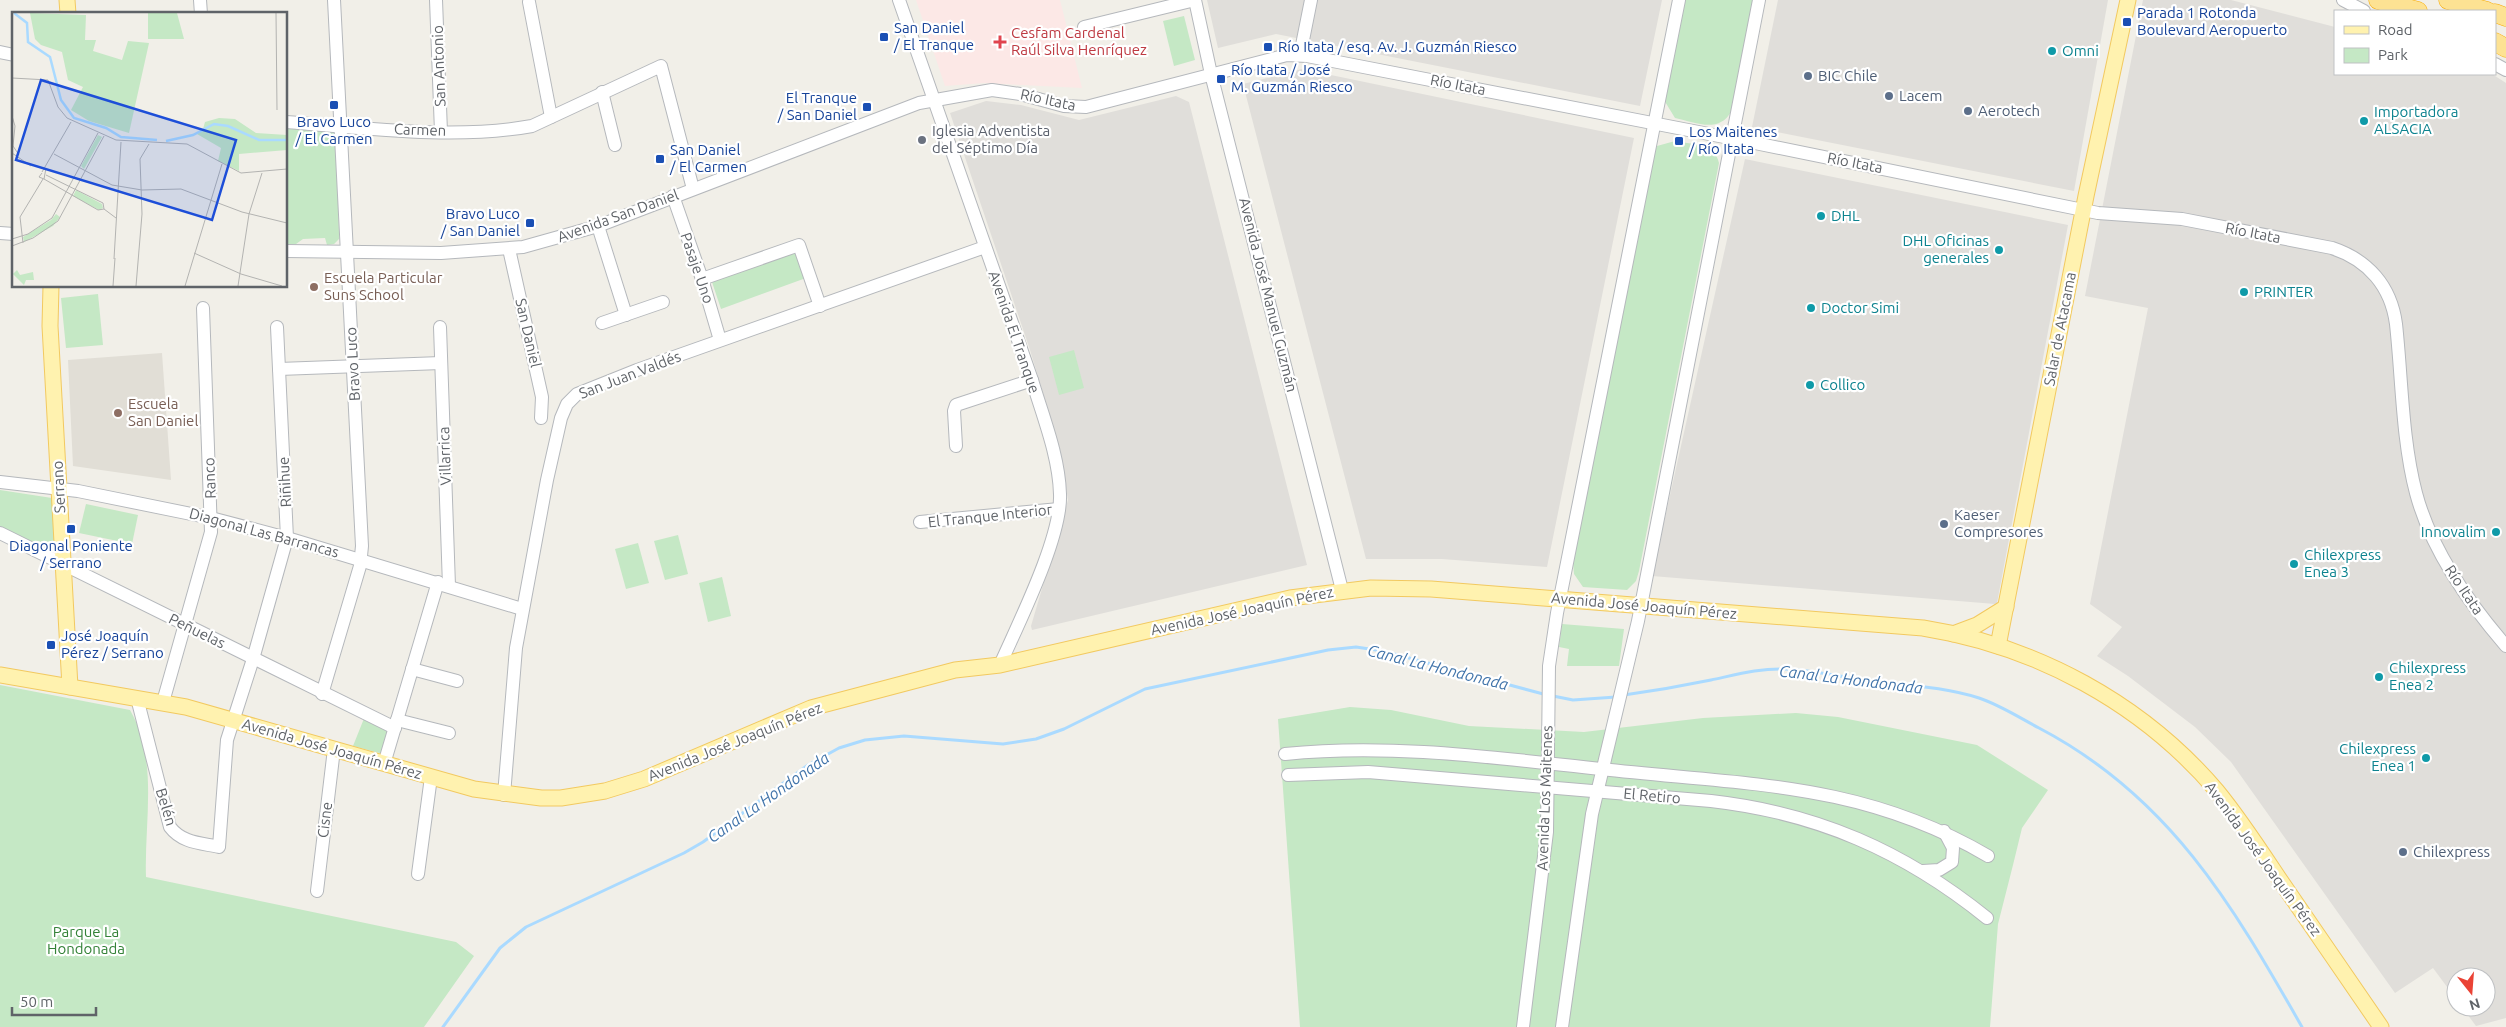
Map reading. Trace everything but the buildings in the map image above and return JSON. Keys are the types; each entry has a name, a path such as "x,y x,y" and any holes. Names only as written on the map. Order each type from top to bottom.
{"highway":[{"path":"2378,0 2414,10"},
{"path":"2448,0 2484,10"}],"main road":[{"name":"Salar de Atacama","path":"1998,646 2124,4"},
{"name":"Serrano","path":"51,288 50,326 70,687"},
{"name":"Avenida José Joaquín Pérez","path":"0,675 163,702 474,789 504,794 561,798 623,787 811,708 955,670 1000,666 1290,598 1342,590 1410,588 1895,625 1953,634 1998,646 2060,670 2100,692 2137,717 2191,763 2237,818 2381,1027"},
{"path":"1953,634 1976,625 2006,607"}],"street":[{"name":"Bravo Luco","path":"322,694 361,560 362,540 334,0"},
{"name":"San Antonio","path":"436,0 441,132"},
{"name":"Avenida El Tranque","path":"899,0 1032,380 1055,458 1060,487 1060,509 1044,561 1000,666"},
{"path":"1084,27 1195,0"},
{"name":"Avenida José Manuel Guzmán","path":"1195,0 1211,74 1342,590"},
{"path":"1300,55 1311,0"},
{"name":"Avenida Los Maitenes","path":"1523,1027 1543,868 1548,786 1549,666 1559,599 1679,0"},
{"path":"1562,1027 1581,880 1597,791 1613,733 1628,665 1759,0"},
{"path":"2343,0 2362,10"},
{"path":"529,2 551,117"},
{"name":"Río Itata","path":"935,100 992,90 1020,94 1064,106 1086,107 1287,55 1300,55 1732,138 2103,213 2182,219 2332,248 2354,258 2372,272 2388,294 2394,313 2412,476 2425,521 2446,563 2482,616 2506,646"},
{"name":"Carmen","path":"288,122 441,132 511,130 532,126 661,66 692,189"},
{"path":"602,92 615,145"},
{"name":"Avenida San Daniel","path":"288,251 459,253 509,249 551,240 598,226 889,113 935,100"},
{"name":"Pasaje Uno","path":"673,196 702,279 720,340"},
{"path":"598,226 626,315"},
{"path":"702,279 799,245 820,306"},
{"name":"San Juan Valdés","path":"504,794 513,669 522,609 553,453 561,418 567,404 582,390 985,247"},
{"name":"San Daniel","path":"509,249 542,397 541,418"},
{"path":"602,323 662,302"},
{"name":"Ranco","path":"163,702 210,537 211,518 203,308"},
{"name":"Riñihue","path":"232,720 253,659 287,538 277,327"},
{"name":"Villarrica","path":"384,764 412,669 444,584 440,327"},
{"path":"279,369 441,363"},
{"path":"956,446 954,411 956,405 1032,380"},
{"name":"Diagonal Las Barrancas","path":"0,482 59,489 211,518 287,538 522,609"},
{"name":"El Tranque Interior","path":"920,522 1060,509"},
{"name":"Peñuelas","path":"0,533 322,694 396,724 449,733"},
{"path":"412,669 457,681"},
{"name":"Belén","path":"138,698 170,828 177,836 187,840 219,847 227,740 232,720"},
{"name":"Cisne","path":"317,891 334,749"},
{"name":"El Retiro","path":"1285,754 1370,749 1547,763 1773,785 1825,793 1898,813 1944,831 1988,856"},
{"path":"1313,772 1309,766 1309,759 1314,751"},
{"name":"El Retiro","path":"1288,775 1313,772 1368,772 1548,786 1736,804 1786,813 1850,834 1923,871 1987,918"},
{"path":"418,874 431,778"},
{"path":"1923,871 1939,870 1952,862 1953,848 1944,831"}],"shaded area":[{"name":"Cesfam Cardenal Raúl Silva Henríquez","path":"916,0 1060,0 1082,88 984,83 945,86"},
{"path":"1207,0 1662,0 1640,106 1276,34 1218,48"},
{"path":"1778,0 2108,0 2074,191 1752,127"},
{"path":"2143,0 2231,0 2334,27 2334,75 2494,75 2506,83 2506,1018 2476,1026 2469,1017 2496,1017 2496,967 2446,967 2446,986 2433,968 2395,993 2231,762 2195,727 2128,676 2097,656 2122,627 2090,604 2148,308 2085,296"},
{"path":"1302,69 1634,138 1547,567 1442,559 1366,559 1243,84"},
{"path":"1176,96 1189,102 1307,565 1032,630 1031,626 1068,500 1060,449 1030,350 950,113 986,101 1021,105 1079,120"},
{"path":"1745,159 2068,225 1997,603 1652,576"},
{"name":"Escuela San Daniel","path":"162,353 171,480 73,466 68,360"}],"green space":[{"path":"1685,0 1753,0 1731,112 1726,119 1713,125 1698,124 1675,118 1664,100"},
{"path":"1184,16 1195,60 1174,66 1163,21"},
{"path":"288,127 336,130 339,239 334,244 327,245 325,238 303,239 296,244 288,244"},
{"path":"1675,141 1708,148 1717,156 1719,163 1639,571 1636,581 1627,590 1583,587 1574,574 1573,562 1654,154 1657,146"},
{"path":"796,249 806,278 721,309 711,279"},
{"path":"98,294 103,345 66,348 61,298"},
{"path":"1074,350 1084,388 1059,395 1049,357"},
{"path":"0,490 52,498 57,554 0,527"},
{"path":"86,504 138,515 132,544 79,533"},
{"path":"678,535 688,574 665,580 654,541"},
{"path":"638,543 649,583 626,589 615,549"},
{"path":"722,577 731,616 708,622 699,583"},
{"path":"1562,624 1624,629 1619,666 1567,666 1569,649 1559,647"},
{"name":"Parque La Hondonada","path":"0,685 130,710 139,729 147,770 146,877 456,942 474,956 424,1027 0,1027"},
{"path":"1350,707 1391,710 1469,726 1584,732 1703,718 1796,713 1838,717 1977,745 2048,790 2022,828 1998,924 1990,1027 1300,1027 1278,719"},
{"path":"365,716 389,729 383,754 353,746"}],"waterway":[{"name":"Canal La Hondonada","path":"443,1027 500,948 526,927 684,853 703,842 808,765 839,748 865,740 904,736 1003,744 1036,739 1064,729 1145,689 1328,650 1356,647 1383,651 1547,695"},
{"name":"Canal La Hondonada","path":"1624,695 1757,671 1785,669 1952,691 1979,698 2002,708 2085,755 2125,786 2161,820 2193,857 2222,896 2250,938 2302,1027"},
{"name":"Canal La Hondonada","path":"1553,696 1573,700 1616,697"}],"place":[{"name":"Parada 1 Rotonda Boulevard Aeropuerto","path":"2127,22"},
{"name":"San Daniel / El Tranque","path":"884,37"},
{"name":"Cesfam Cardenal Raúl Silva Henríquez","path":"1000,42"},
{"name":"Río Itata / esq. Av. J. Guzmán Riesco","path":"1268,47"},
{"name":"Omni","path":"2052,51"},
{"name":"BIC Chile","path":"1808,76"},
{"name":"Río Itata / José M. Guzmán Riesco","path":"1221,79"},
{"name":"Lacem","path":"1889,96"},
{"name":"Bravo Luco / El Carmen","path":"334,105"},
{"name":"El Tranque / San Daniel","path":"867,107"},
{"name":"Aerotech","path":"1968,111"},
{"name":"Importadora ALSACIA","path":"2364,121"},
{"name":"Iglesia Adventista del Séptimo Día","path":"922,140"},
{"name":"Los Maitenes / Río Itata","path":"1679,141"},
{"name":"San Daniel / El Carmen","path":"660,159"},
{"name":"DHL","path":"1821,216"},
{"name":"Bravo Luco / San Daniel","path":"530,223"},
{"name":"DHL Oficinas generales","path":"1999,250"},
{"name":"Escuela Particular Suns School","path":"314,287"},
{"name":"PRINTER","path":"2244,292"},
{"name":"Doctor Simi","path":"1811,308"},
{"name":"Collico","path":"1810,385"},
{"name":"Escuela San Daniel","path":"118,413"},
{"name":"Kaeser Compresores","path":"1944,524"},
{"name":"Diagonal Poniente / Serrano","path":"71,529"},
{"name":"Innovalim","path":"2496,532"},
{"name":"Chilexpress Enea 3","path":"2294,564"},
{"name":"José Joaquín Pérez / Serrano","path":"51,645"},
{"name":"Chilexpress Enea 2","path":"2379,677"},
{"name":"Chilexpress Enea 1","path":"2426,758"},
{"name":"Chilexpress","path":"2403,852"}]}
